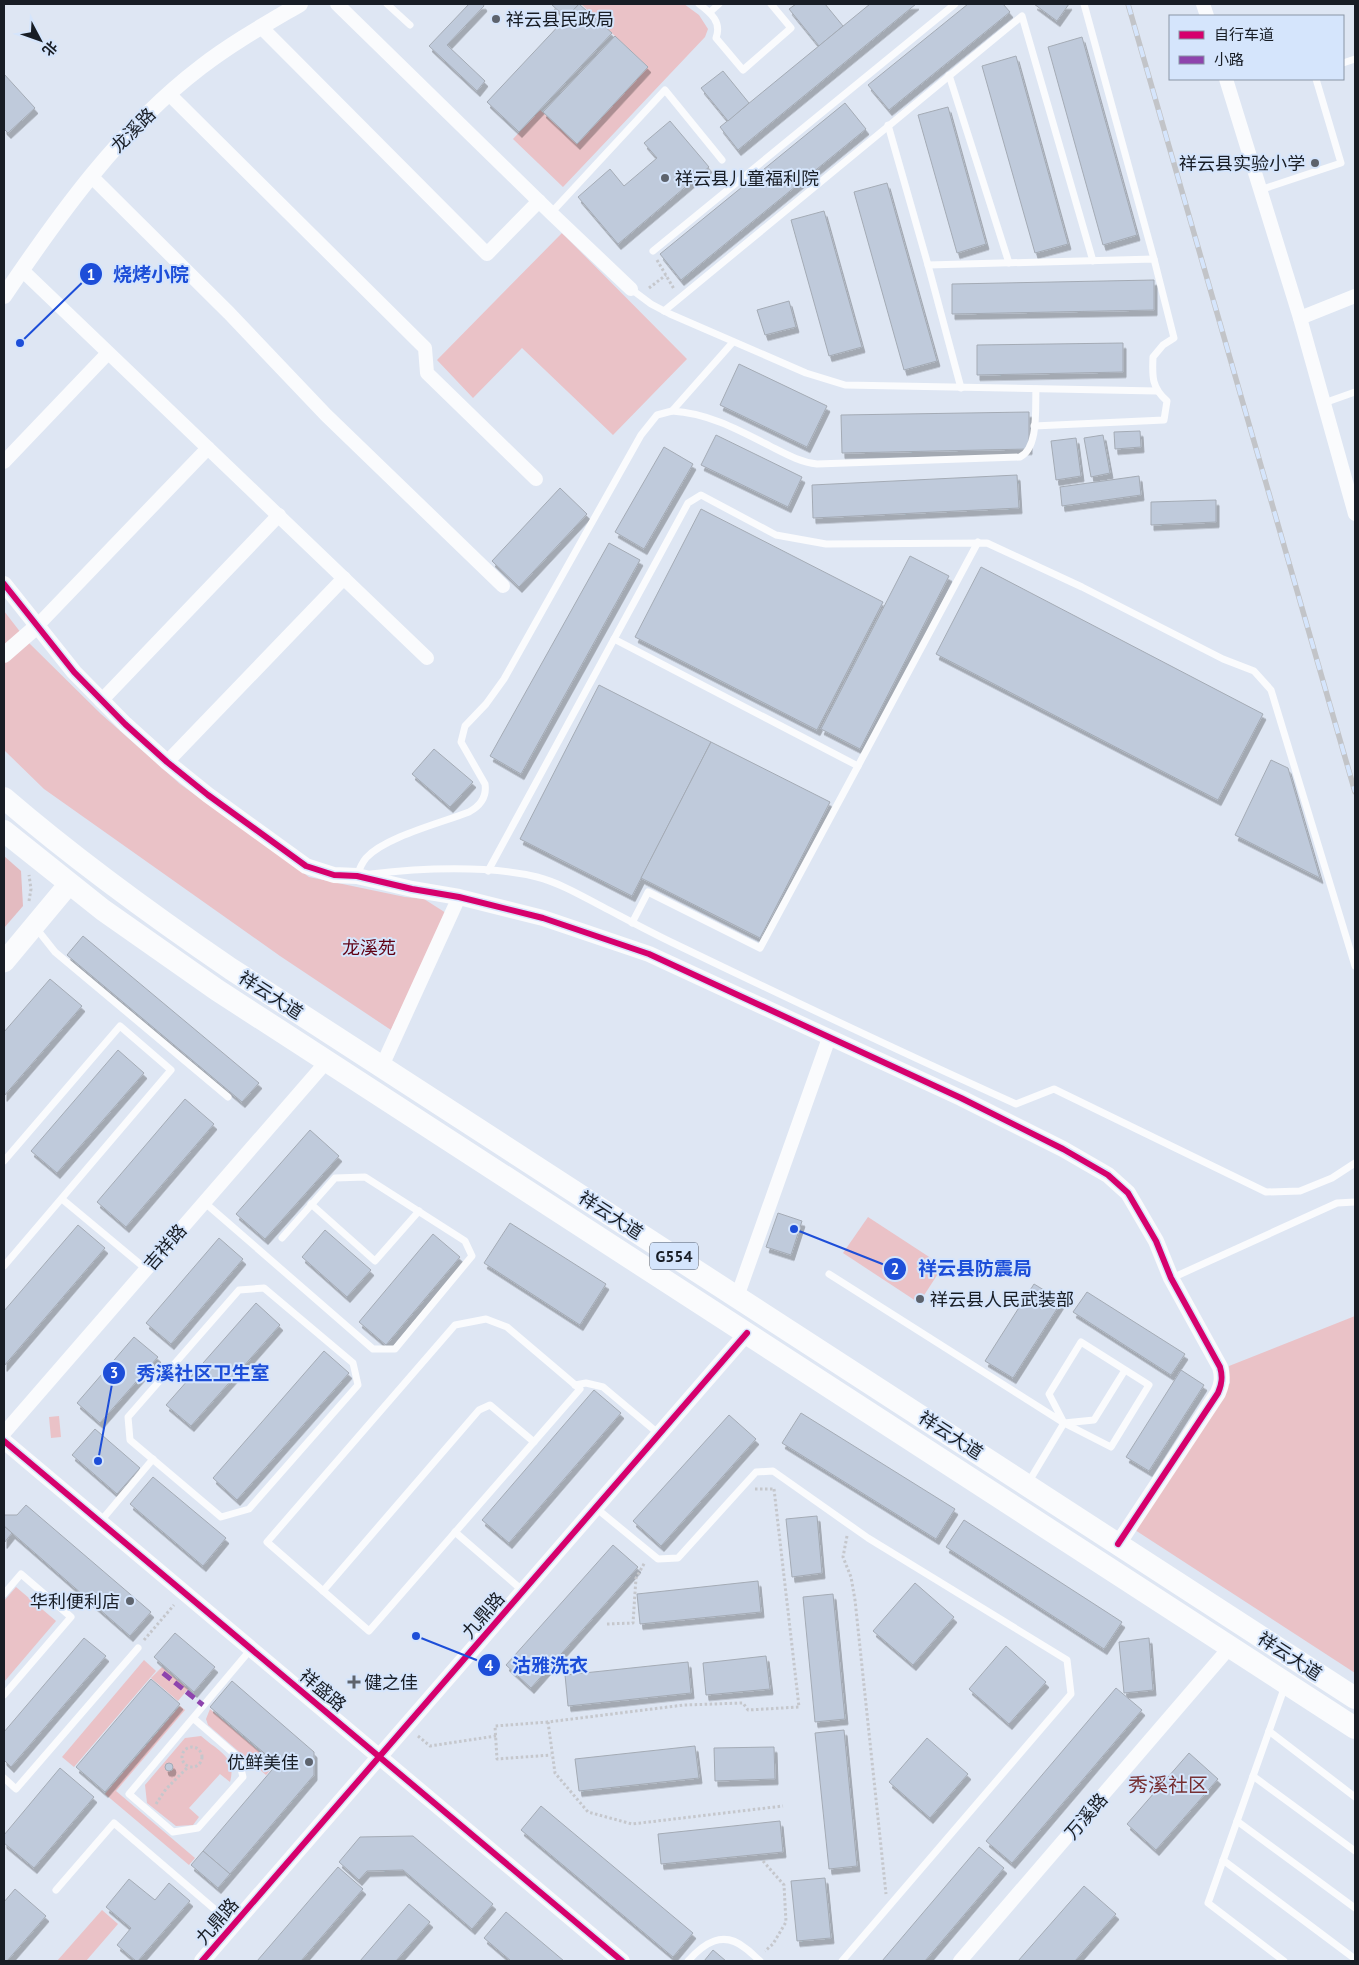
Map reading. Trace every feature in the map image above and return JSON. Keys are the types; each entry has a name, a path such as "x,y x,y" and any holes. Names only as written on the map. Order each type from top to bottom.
{"highway":[{"name":"祥云大道","path":"4,798 83,864 154,916 1355,1698"},
{"name":"祥云大道","path":"4,831 68,884 186,969 1355,1728"},
{"path":"327,1060 342,1040"},
{"path":"747,1333 763,1313"},
{"path":"1230,1647 1246,1627"}],"main road":[{"path":"4,962 31,915 68,884"}],"street":[{"name":"龙溪路","path":"6,291 91,176 124,139 169,94 228,46 300,4"},
{"path":"338,4 551,213 635,292"},
{"path":"261,27 487,254 539,201"},
{"path":"1226,80 1300,318 1355,514"},
{"path":"169,94 425,348 427,373 536,479"},
{"path":"91,176 229,313 326,415 503,586"},
{"path":"22,270 428,658"},
{"path":"1300,318 1355,296"},
{"path":"4,462 108,353"},
{"path":"4,655 36,627 208,448"},
{"path":"101,701 279,515"},
{"path":"167,762 344,578"},
{"path":"4,584 36,627 101,701 167,762 243,822 300,862 334,875 357,876 412,889 459,897 565,925 648,954 961,1098 1063,1149 1108,1175 1128,1193 1156,1241 1171,1278 1220,1367 1221,1384 1218,1394 1118,1544"},
{"path":"382,1066 459,897"},
{"path":"737,1296 829,1038"},
{"name":"吉祥路","path":"4,1433 327,1060"},
{"name":"九鼎路","path":"202,1961 747,1333"},
{"name":"祥盛路","path":"4,1441 622,1961"},
{"name":"万溪路","path":"960,1961 1230,1647"}],"lane":[{"path":"387,4 410,25"},
{"path":"700,4 710,12 717,24 716,38 743,70 791,28 771,4"},
{"path":"710,12 719,4"},
{"path":"652,252 955,4"},
{"path":"1034,426 1164,420 1167,401 1158,391 1152,378 1153,357 1163,345 1174,338 1084,4"},
{"path":"664,311 1022,16 1093,260"},
{"path":"949,75 1008,263"},
{"path":"1260,190 1341,163 1316,80"},
{"path":"551,213 665,90 722,160"},
{"path":"888,125 961,388"},
{"path":"928,265 1154,259"},
{"path":"635,292 664,311 733,342 806,373 845,386 1158,391"},
{"path":"672,411 733,342"},
{"path":"357,876 365,859 375,851 398,839 469,812 482,801 486,791 485,784 461,742 465,726 486,704 504,679 642,435 657,415 672,411 691,412 712,418 796,458 818,464 1020,457 1026,454 1032,444 1036,389"},
{"path":"1324,403 1355,392"},
{"path":"488,870 688,503 701,495 776,535 826,544 987,543 1082,587 1223,659 1254,670 1271,690 1355,966"},
{"path":"632,923 648,892 760,948 978,542"},
{"path":"614,639 858,766"},
{"path":"357,876 417,869 488,870 538,878 561,886 632,923 906,1054 1016,1104 1054,1089 1266,1192 1300,1191 1332,1178 1355,1163"},
{"path":"31,915 54,952 228,1097"},
{"path":"4,1162 120,1026 172,1070 4,1266"},
{"path":"204,1202 373,1349 395,1348 472,1256 465,1241 365,1177 335,1178 282,1238"},
{"path":"62,1199 146,1270"},
{"path":"1171,1278 1337,1203 1355,1202"},
{"path":"312,1204 375,1261 419,1211"},
{"path":"829,1274 1064,1423 1111,1447 1149,1385 1081,1342 1049,1394 1064,1423"},
{"path":"264,1288 353,1363 358,1385 249,1509 221,1517 152,1459 130,1440 128,1417 239,1290 264,1288"},
{"path":"486,1319 507,1327 580,1389 534,1442 369,1631 266,1542 455,1325 486,1319"},
{"path":"1064,1423 1094,1420 1125,1370"},
{"path":"575,1385 586,1383 603,1387 659,1434"},
{"path":"323,1591 479,1410 490,1405 534,1442"},
{"path":"1028,1485 1064,1423"},
{"path":"100,1522 152,1459"},
{"path":"596,1507 658,1559 678,1558 756,1472 773,1471 849,1524 1067,1660 1071,1694 842,1961"},
{"path":"456,1532 524,1591"},
{"path":"4,1594 21,1574 71,1618 4,1696"},
{"path":"4,1778 16,1789 138,1648"},
{"path":"193,1718 238,1757 243,1777 198,1828 173,1832 129,1794 251,1649"},
{"path":"1284,1961 1208,1904 1286,1683"},
{"path":"1269,1731 1355,1797"},
{"path":"1253,1776 1355,1850"},
{"path":"1237,1821 1355,1908"},
{"path":"56,1890 114,1822 233,1926"},
{"path":"1223,1860 1355,1959"},
{"path":"688,1961 698,1950 714,1940 730,1940 737,1943 758,1960"}],"path":[{"path":"652,252 679,298"},
{"path":"635,292 666,275"},
{"path":"28,873 31,889 31,915"},
{"path":"742,1487 762,1490 792,1484"},
{"path":"551,1754 497,1758 495,1726 548,1722 684,1705 743,1703 748,1710 799,1707 774,1489"},
{"path":"849,1524 843,1557 851,1577 855,1600 879,1814 887,1907"},
{"path":"607,1624 634,1623 636,1578 650,1552"},
{"path":"138,1648 184,1593"},
{"path":"548,1722 555,1773 588,1812 632,1824 783,1806"},
{"path":"406,1726 430,1746 496,1736"},
{"path":"152,1814 155,1805 166,1789 188,1767 196,1767 201,1763 202,1756 196,1748 188,1748 182,1756 182,1762 188,1767"},
{"path":"758,1960 772,1944 786,1922 784,1885 763,1861"}],"green space":[{"path":"581,4 684,4 699,15 708,29 705,37 563,187 513,139 540,110 577,144 648,67"},
{"path":"562,233 687,359 613,435 522,348 473,398 437,360"},
{"name":"龙溪苑","path":"4,611 28,642 101,714 180,784 309,877 405,897 424,899 446,913 391,1030 280,956 44,789 4,750"},
{"path":"868,1217 943,1266 919,1303 843,1253"},
{"path":"1355,1316 1355,1673 1135,1530 1230,1383 1229,1366"},
{"path":"59,1416 61,1437 51,1438 49,1417"},
{"path":"16,1587 56,1621 4,1682 4,1601"},
{"path":"144,1660 156,1671 74,1767 62,1757"},
{"path":"162,1667 188,1689 178,1701 151,1678"},
{"path":"180,1706 185,1710 116,1791 195,1858 189,1865 105,1794"},
{"path":"210,1709 275,1765 266,1775 208,1725 206,1719"},
{"path":"201,1736 228,1760 231,1766 230,1782 220,1774 189,1808 199,1817 193,1825 176,1826 147,1803 145,1785 185,1738"},
{"path":"102,1910 118,1924 86,1961 57,1961"}],"shaded area":[{"path":"4,856 21,871 23,906 4,928"}],"building":[{"path":"469,4 483,4 484,6 447,45 485,81 477,91 429,46"},
{"path":"551,4 579,4 566,18"},
{"path":"579,4 612,33 519,132 487,102"},
{"path":"796,4 825,4 843,26 819,46 789,9"},
{"path":"870,4 916,4 738,150 720,127"},
{"path":"968,4 1003,4 1010,12 889,110 868,85"},
{"path":"1034,4 1069,4 1057,21"},
{"path":"615,36 648,67 577,144 543,112"},
{"path":"1082,37 1137,235 1103,245 1048,47"},
{"path":"1016,56 1068,244 1035,253 982,66"},
{"path":"723,71 749,103 728,121 701,88"},
{"path":"4,74 35,108 8,133 4,129"},
{"path":"845,103 866,129 681,280 660,254"},
{"path":"948,107 986,244 957,253 918,115"},
{"name":"祥云县儿童福利院","path":"670,121 709,167 618,244 578,197 610,169 624,186 657,158 644,143"},
{"path":"887,183 937,361 904,370 854,192"},
{"path":"824,211 862,347 829,356 791,220"},
{"path":"1154,280 1154,310 952,314 952,284"},
{"path":"789,301 796,327 765,335 757,310"},
{"path":"1123,343 1123,372 977,375 977,345"},
{"path":"739,364 827,406 807,447 720,405"},
{"path":"1029,412 1029,449 842,453 841,415"},
{"path":"1140,431 1141,447 1115,449 1114,432"},
{"path":"716,435 802,477 788,507 701,465"},
{"path":"1103,435 1110,473 1091,477 1084,438"},
{"path":"1076,438 1081,476 1056,480 1051,441"},
{"path":"664,447 693,464 644,549 615,532"},
{"path":"1017,475 1019,508 813,518 812,485"},
{"path":"1139,476 1141,495 1062,506 1060,487"},
{"path":"560,488 587,514 519,587 492,561"},
{"path":"1216,500 1216,522 1151,525 1151,502"},
{"path":"701,509 883,602 817,730 635,637"},
{"path":"609,543 640,560 521,774 490,756"},
{"path":"910,556 949,576 860,749 821,729"},
{"path":"981,567 1263,714 1218,800 936,654"},
{"path":"599,685 711,742 632,896 520,839"},
{"path":"711,742 830,802 760,938 641,878"},
{"path":"434,749 473,782 450,807 412,774"},
{"path":"1271,760 1288,768 1320,878 1235,835"},
{"path":"83,936 259,1083 242,1102 67,955"},
{"path":"50,979 82,1006 4,1096 4,1032"},
{"path":"118,1050 144,1073 57,1173 31,1151"},
{"path":"185,1099 214,1124 126,1227 97,1202"},
{"path":"310,1130 339,1156 265,1239 236,1214"},
{"path":"778,1213 802,1221 791,1255 766,1247"},
{"path":"510,1223 606,1284 580,1325 484,1263"},
{"path":"78,1225 105,1248 4,1366 4,1311"},
{"path":"325,1230 371,1270 347,1297 302,1257"},
{"path":"433,1234 460,1257 386,1345 359,1322"},
{"path":"219,1238 243,1259 171,1344 146,1323"},
{"path":"1034,1284 1062,1301 1013,1378 985,1361"},
{"path":"1087,1292 1185,1354 1171,1375 1073,1312"},
{"path":"256,1303 280,1325 191,1426 166,1405"},
{"path":"134,1337 158,1357 100,1423 77,1403"},
{"path":"324,1351 349,1373 237,1500 213,1478"},
{"path":"1181,1370 1204,1385 1149,1471 1126,1457"},
{"path":"594,1390 621,1413 509,1543 482,1520"},
{"path":"801,1413 955,1509 936,1539 782,1443"},
{"path":"729,1415 756,1439 661,1546 633,1521"},
{"path":"95,1429 140,1468 117,1494 72,1455"},
{"path":"153,1477 226,1538 203,1566 130,1504"},
{"path":"26,1505 151,1612 130,1636 4,1526 4,1515 17,1515"},
{"path":"817,1516 822,1573 792,1577 786,1519"},
{"path":"964,1520 1122,1622 1104,1649 946,1547"},
{"path":"4,1526 12,1533 4,1543"},
{"path":"613,1545 638,1567 531,1688 506,1665"},
{"path":"758,1581 761,1612 640,1624 637,1594"},
{"path":"915,1583 954,1617 913,1665 873,1631"},
{"path":"833,1594 845,1719 815,1722 803,1597"},
{"path":"175,1633 215,1667 194,1692 154,1657"},
{"path":"84,1638 106,1656 11,1767 4,1760 4,1732"},
{"path":"1149,1638 1153,1690 1124,1693 1119,1642"},
{"path":"1006,1646 1046,1682 1009,1724 969,1689"},
{"path":"766,1656 770,1689 706,1695 703,1663"},
{"path":"688,1662 691,1693 568,1706 565,1675"},
{"path":"151,1679 180,1704 105,1792 76,1767"},
{"path":"232,1681 314,1752 314,1775 230,1874 203,1851 277,1764 210,1707"},
{"path":"1116,1688 1142,1710 1012,1863 986,1841"},
{"path":"844,1730 857,1866 829,1869 815,1733"},
{"path":"927,1738 968,1774 930,1818 889,1782"},
{"path":"695,1746 699,1778 579,1791 575,1759"},
{"path":"774,1747 775,1779 715,1781 714,1748"},
{"path":"1189,1753 1218,1779 1156,1850 1127,1824"},
{"path":"169,1763 173,1767 169,1771 165,1767"},
{"path":"60,1768 94,1797 34,1868 4,1843 4,1835"},
{"path":"541,1806 693,1933 673,1957 521,1830"},
{"path":"780,1821 783,1852 661,1864 658,1834"},
{"path":"413,1836 493,1904 472,1929 403,1870 367,1871 359,1880 339,1862 360,1837"},
{"path":"979,1847 1004,1868 925,1961 882,1961"},
{"path":"203,1851 230,1874 218,1888 191,1865"},
{"path":"338,1867 363,1889 301,1961 257,1961"},
{"path":"825,1878 831,1938 797,1941 791,1881"},
{"path":"129,1879 155,1900 169,1883 190,1901 138,1961 117,1945 131,1928 106,1907"},
{"path":"1084,1886 1116,1914 1075,1961 1018,1961"},
{"path":"15,1889 46,1916 7,1961 4,1961 4,1902"},
{"path":"409,1904 430,1922 396,1961 360,1961"},
{"path":"506,1912 564,1961 511,1961 484,1938"},
{"path":"713,1950 726,1961 704,1961"}],"railway":[{"path":"1128,4 1355,792"}],"marked path":[{"path":"163,1673 203,1705"}],"cycle path":[{"path":"4,584 74,672 125,724 167,762 208,795 306,866 334,875 357,876 412,889 459,897 543,918 649,954 961,1098 1063,1149 1108,1175 1128,1193 1156,1241 1171,1278 1220,1367 1222,1377 1218,1393 1118,1544"},
{"path":"202,1961 747,1333"},
{"path":"4,1441 622,1961"}],"place":[{"name":"祥云县民政局","path":"496,19"},
{"name":"祥云县实验小学","path":"1315,163"},
{"name":"祥云县儿童福利院","path":"665,178"},
{"name":"烧烤小院","path":"20,343"},
{"name":"祥云县防震局","path":"794,1229"},
{"name":"祥云县人民武装部","path":"920,1299"},
{"name":"秀溪社区卫生室","path":"98,1461"},
{"name":"华利便利店","path":"130,1601"},
{"name":"沽雅洗衣","path":"416,1636"},
{"name":"健之佳","path":"354,1682"},
{"name":"优鲜美佳","path":"309,1762"}],"district":[{"name":"秀溪社区","path":"1168,1785"}]}
